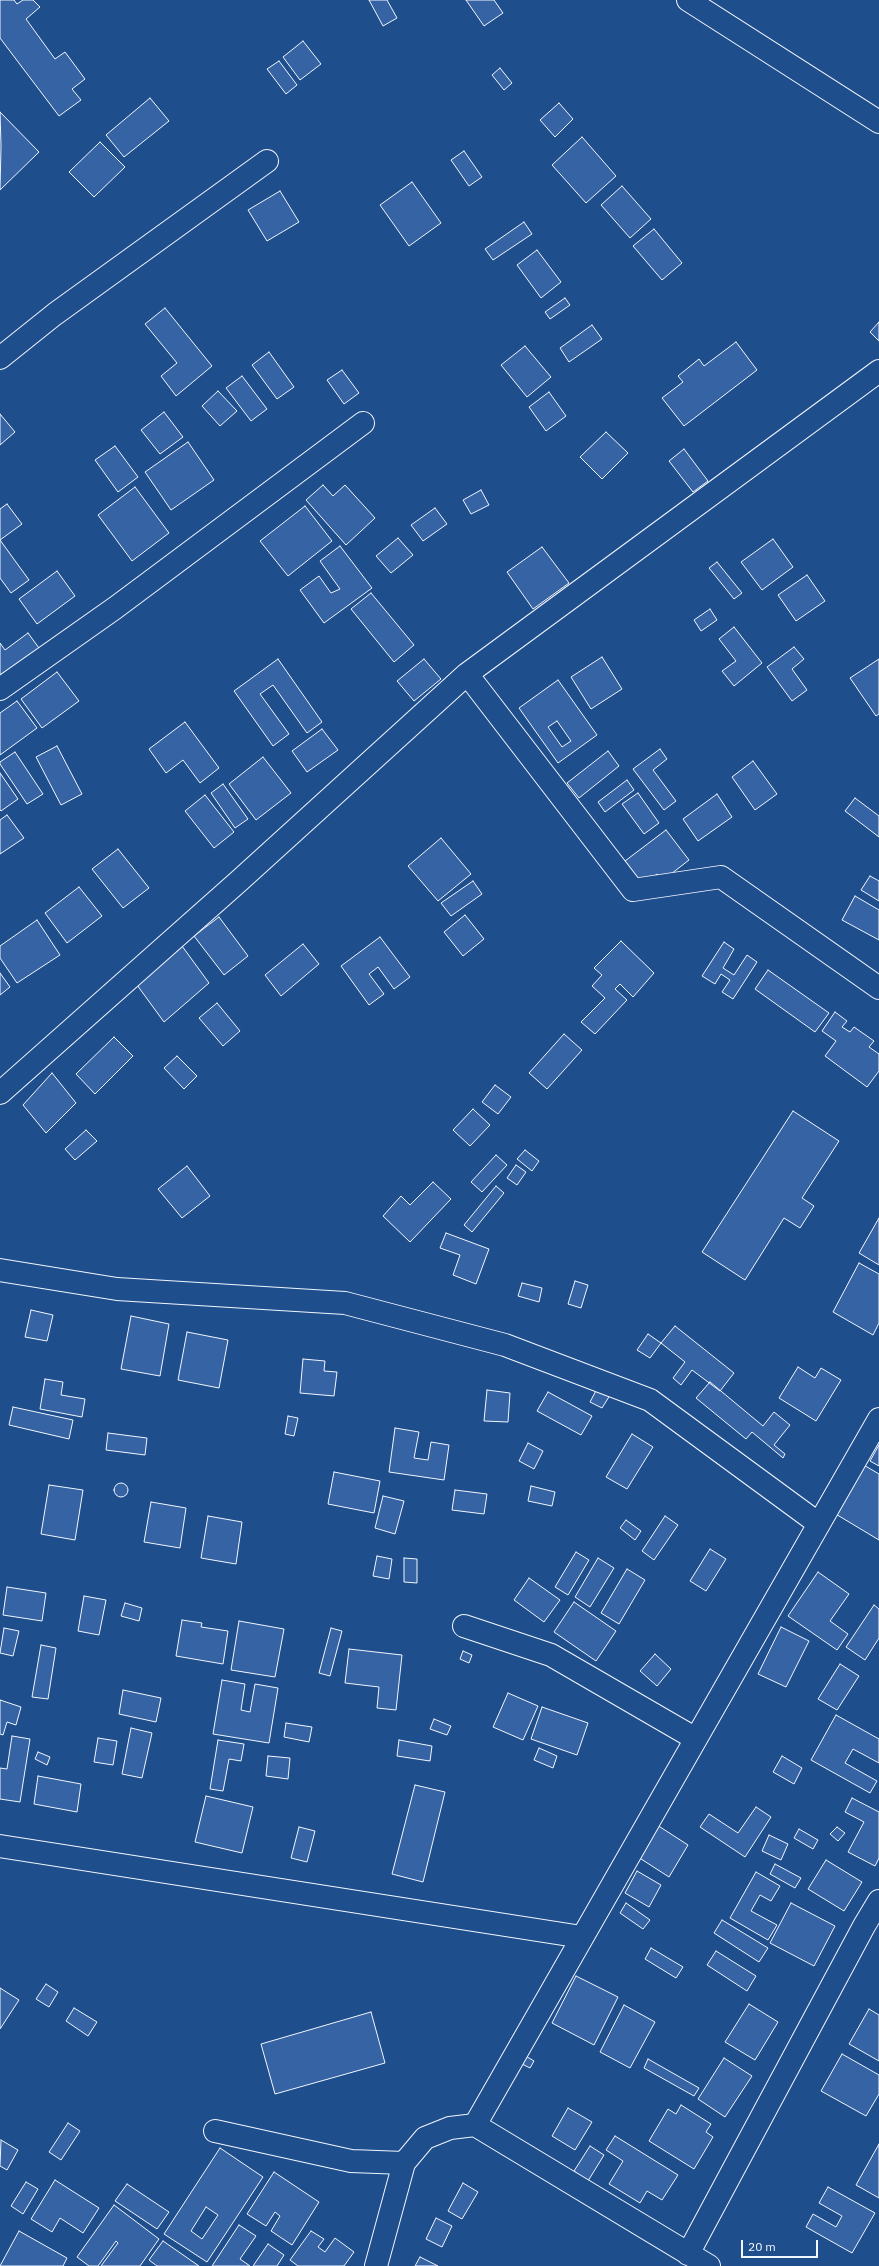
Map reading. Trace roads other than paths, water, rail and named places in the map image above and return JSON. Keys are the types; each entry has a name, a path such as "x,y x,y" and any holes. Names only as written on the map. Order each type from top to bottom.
{"street":[{"path":"688,0 879,122"},
{"path":"0,358 55,314 267,161"},
{"path":"0,1093 233,886 467,674 879,370"},
{"path":"0,689 115,608 363,423"},
{"path":"467,674 633,890 721,877 879,988"},
{"path":"0,1270 117,1289 345,1303 506,1345 650,1400 819,1524"},
{"path":"475,2125 879,1419"},
{"path":"464,1626 551,1655 696,1739"},
{"path":"0,1846 582,1938"},
{"path":"688,2254 864,1926 879,1901"},
{"path":"376,2266 404,2163 425,2138 450,2128 475,2125 710,2266"},
{"path":"215,2131 351,2161 404,2163"}]}
